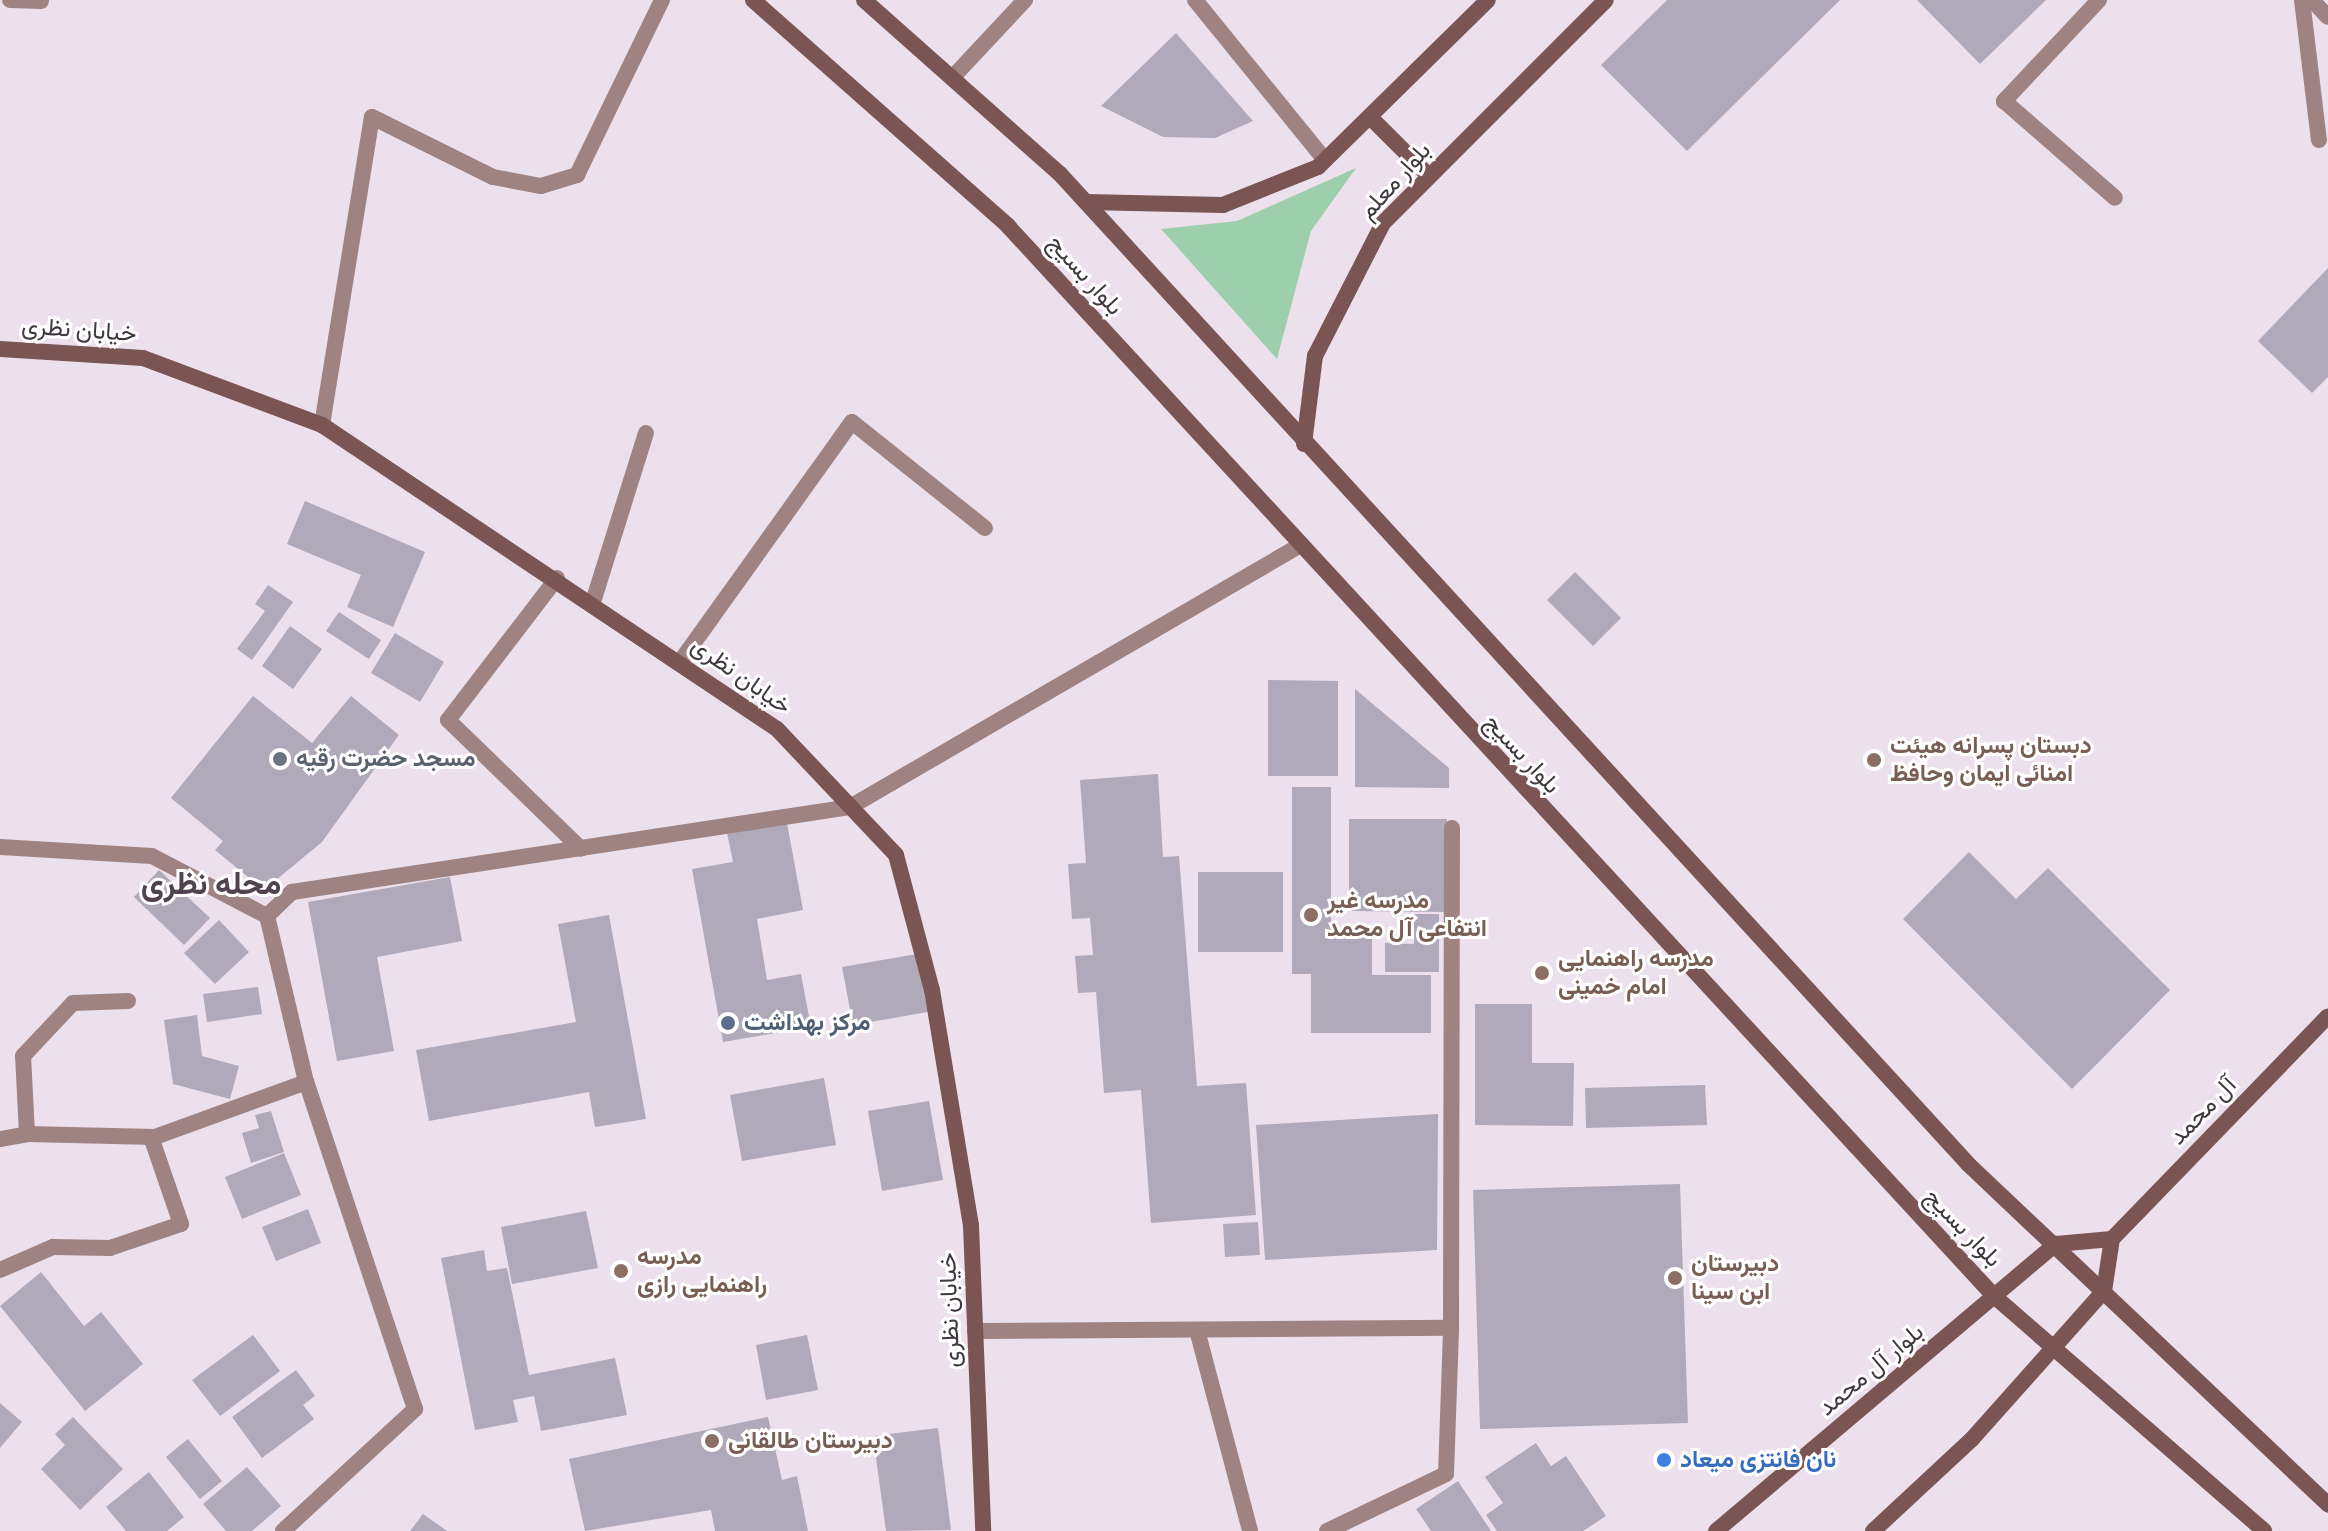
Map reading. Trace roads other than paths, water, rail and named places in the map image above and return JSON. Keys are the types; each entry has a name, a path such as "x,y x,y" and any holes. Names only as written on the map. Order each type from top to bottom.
{"main road":[{"name":"بلوار بسیج","path":"753,0 1008,226 1299,546 1994,1296 2049,1349 2264,1531"},
{"name":"بلوار بسیج","path":"864,0 1086,202 1304,444 1968,1164 2056,1244 2328,1505"},
{"path":"1086,202 1223,205 1325,160 1488,0"},
{"name":"بلوار معلم","path":"1304,444 1315,356 1383,223 1606,0"},
{"path":"1370,117 1429,176"},
{"name":"خیابان نظری","path":"0,349 143,358 322,425 593,602 777,729 896,855 932,990 971,1226 983,1531"},
{"name":"آل محمد","path":"2112,1239 2328,1016"},
{"path":"1873,1531 1972,1439 2049,1349 2104,1291 2112,1239 2056,1244"},
{"name":"بلوار آل محمد","path":"1716,1531 2056,1244"}],"street":[{"path":"10,0 41,1"},
{"path":"322,425 372,117 493,177 541,186 577,175 662,0"},
{"path":"952,78 1025,0"},
{"path":"1195,0 1325,160"},
{"path":"2099,0 2004,101 2115,198"},
{"path":"2302,0 2319,140"},
{"path":"2312,0 2328,17"},
{"path":"680,662 852,422 985,528"},
{"path":"593,602 646,433"},
{"path":"267,916 292,892 850,807 1299,546"},
{"path":"557,578 448,720 581,849"},
{"path":"1327,1531 1446,1474 1451,1328 1452,828"},
{"path":"0,847 152,856 267,916 306,1082 415,1409 283,1531"},
{"path":"27,1134 23,1056 73,1003 128,1001"},
{"path":"0,1139 27,1134 151,1137 306,1082"},
{"path":"0,1270 53,1247 110,1248 181,1224 151,1137"},
{"path":"975,1331 1451,1328"},
{"path":"1197,1330 1250,1531"}],"place":[{"name":"مسجد حضرت رقیه","path":"280,759"},
{"name":"دبستان پسرانه هیئت امنائی ایمان وحافظ","path":"1874,760"},
{"name":"مدرسه غیر انتفاعی آل محمد","path":"1311,915"},
{"name":"مدرسه راهنمایی امام خمینی","path":"1542,973"},
{"name":"مرکز بهداشت","path":"728,1023"},
{"name":"مدرسه راهنمایی رازی","path":"621,1271"},
{"name":"دبیرستان ابن سینا","path":"1675,1278"},
{"name":"دبیرستان طالقانی","path":"712,1441"},
{"name":"نان فانتزی میعاد","path":"1664,1460"}],"district":[{"name":"محله نظری","path":"211,883"}]}
